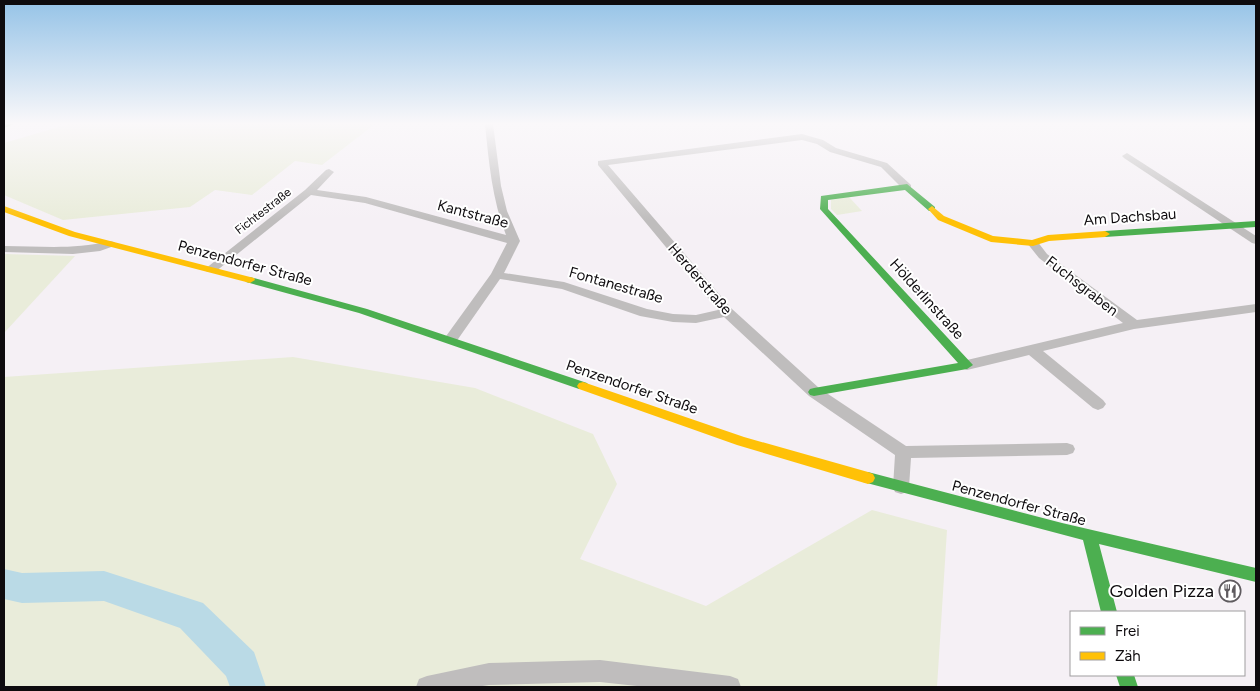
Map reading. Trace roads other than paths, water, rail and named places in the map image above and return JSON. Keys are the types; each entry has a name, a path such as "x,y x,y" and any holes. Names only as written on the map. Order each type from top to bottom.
{"main road":[{"path":"907,187 941,218 992,239 1033,243"},
{"name":"Hölderlinstraße","path":"907,187 824,198 824,209 967,365"},
{"name":"Penzendorfer Straße","path":"4,209 70,233 361,310 649,410 745,441 901,487 1090,538 1256,575"},
{"name":"Am Dachsbau","path":"1033,243 1048,238 1256,224"},
{"path":"814,392 967,365"},
{"path":"1090,538 1110,611"}],"street":[{"path":"493,156 496,186 502,212 514,241"},
{"name":"Herderstraße","path":"653,156 601,163 727,312 814,392 903,452"},
{"name":"Herderstraße","path":"858,156 884,165 907,187"},
{"path":"1127,156 1256,241"},
{"name":"Fichtestraße","path":"211,269 309,192 330,172"},
{"name":"Kantstraße","path":"309,192 366,200 514,241 497,275 451,340"},
{"name":"Fuchsgraben","path":"1033,243 1043,256 1134,325"},
{"path":"4,249 86,251 100,249 110,244"},
{"name":"Fontanestraße","path":"497,275 564,286 645,313 673,318 696,319 727,312"},
{"name":"Fuchsgraben","path":"967,365 1134,325 1256,308"},
{"path":"1032,350 1098,404"},
{"path":"901,487 903,452 1067,449"},
{"path":"426,687 489,674 600,671 730,687"}],"waterway":[{"path":"4,584 22,588 104,586 191,615 241,665 248,687"}],"place":[{"name":"Golden Pizza","path":"1230,591"}]}
